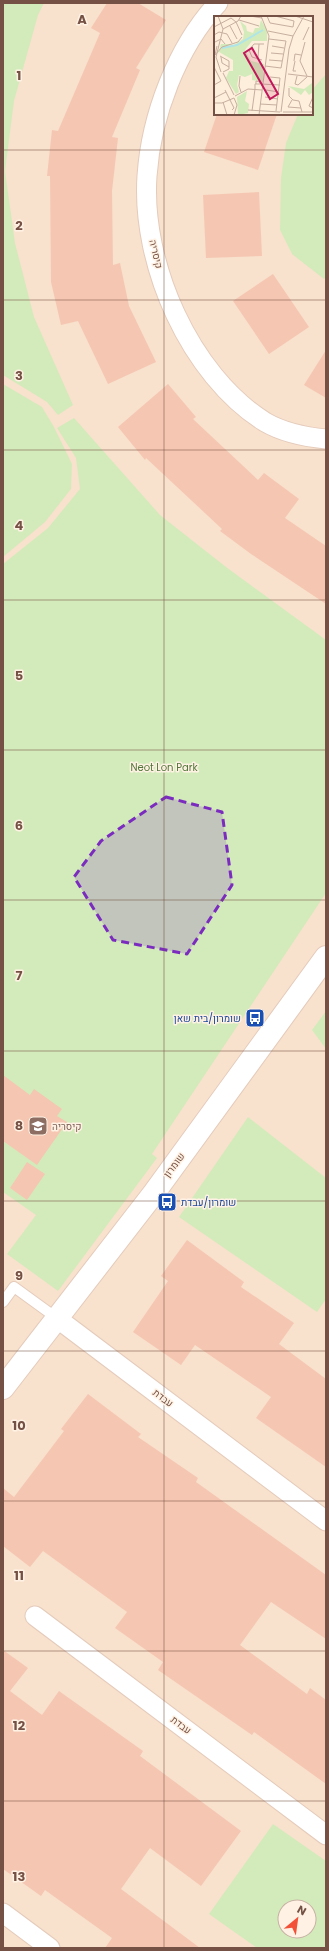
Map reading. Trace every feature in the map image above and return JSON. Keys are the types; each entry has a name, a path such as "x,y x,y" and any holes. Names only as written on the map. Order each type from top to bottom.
{"street":[{"name":"קיסריה","path":"218,3 210,12 185,51 166,87 153,131 147,177 148,216 154,256 171,303 190,342 212,376 243,405 266,422 286,432 326,439"},
{"name":"שומרון","path":"3,1388 58,1319 158,1188 326,957"},
{"name":"עבדת","path":"58,1319 326,1522"},
{"name":"עבדת","path":"35,1616 326,1834"},
{"path":"3,1913 50,1948"}],"lane":[{"path":"3,1302 14,1287 58,1319"}],"highlighted area":[{"path":"166,797 222,812 232,885 187,954 113,940 74,877 101,841"}],"shaded area":[{"path":"3,3 326,3 326,1948 3,1948"}],"green space":[{"path":"3,3 44,3 38,15 14,101 5,171 15,243 34,317 73,405 58,415 47,402 3,375"},
{"path":"326,74 326,277 324,279 292,254 280,230 281,178 286,143 298,115 313,115 313,89"},
{"path":"3,384 42,407 54,427 72,464 71,489 45,522 3,557"},
{"name":"Neot Lon Park","path":"74,418 160,515 226,567 326,640 326,893 152,1154 157,1158 58,1291 7,1254 36,1215 3,1192 3,564 48,528 80,489 76,458 57,428"},
{"path":"326,1011 326,1049 312,1030"},
{"path":"248,1117 326,1178 326,1299 317,1312 179,1217"},
{"path":"273,1824 326,1861 326,1948 257,1948 209,1914"}],"building":[{"path":"107,3 138,3 166,20 136,68 140,70 112,137 118,138 112,191 113,265 120,263 129,306 156,362 108,384 78,321 61,325 51,282 50,176 47,176 52,130 58,131 100,33 91,28"},
{"path":"217,115 277,115 258,170 204,152"},
{"path":"259,192 262,256 206,258 203,195"},
{"path":"273,274 309,327 269,354 233,301"},
{"path":"326,350 326,398 304,385"},
{"path":"168,384 196,417 193,419 258,480 264,473 299,499 285,518 326,546 326,604 251,554 220,531 222,529 146,458 145,460 118,427"},
{"path":"3,1075 30,1095 34,1089 62,1109 57,1116 67,1122 37,1165 3,1141"},
{"path":"27,1162 45,1174 27,1200 10,1188"},
{"path":"187,1240 244,1282 241,1287 294,1323 279,1344 326,1379 326,1467 256,1418 271,1397 195,1345 181,1365 133,1332 168,1281 161,1276"},
{"path":"88,1394 141,1434 138,1437 198,1478 196,1482 326,1575 326,1639 271,1602 240,1645 307,1694 310,1688 326,1700 326,1784 254,1732 252,1735 158,1670 163,1662 115,1628 127,1612 43,1551 30,1567 3,1546 3,1488 14,1497 64,1431 61,1429"},
{"path":"3,1650 28,1668 10,1691 42,1715 59,1691 143,1751 140,1756 241,1831 201,1886 150,1848 121,1889 200,1948 105,1948 112,1938 45,1890 41,1896 3,1869"}],"place":[{"name":"שומרון/בית שאן","path":"255,1018"},
{"name":"קיסריה","path":"38,1126"},
{"name":"שומרון/עבדת","path":"167,1202"}]}
